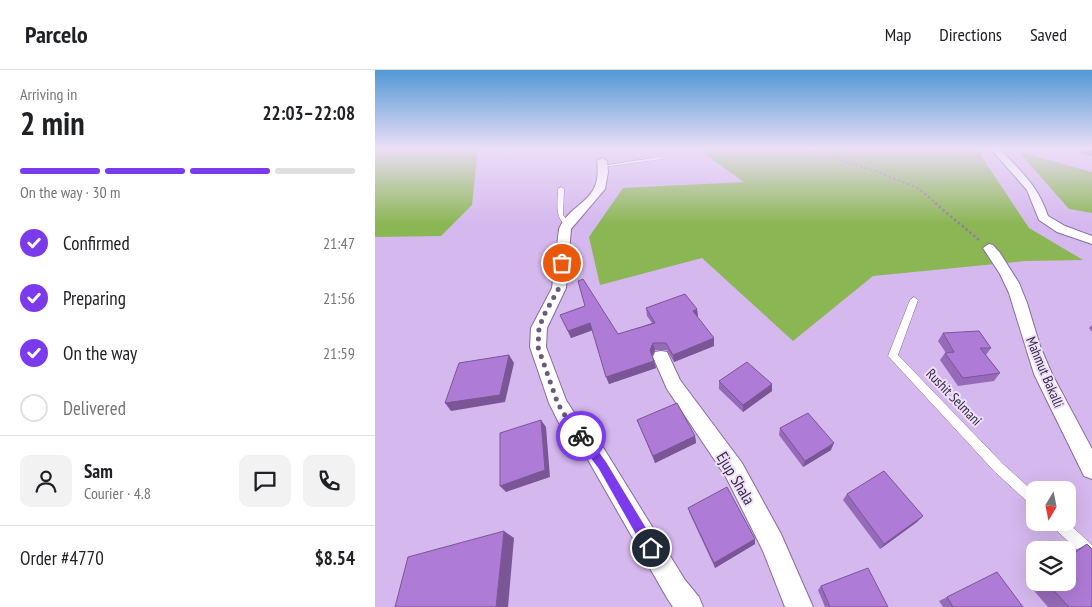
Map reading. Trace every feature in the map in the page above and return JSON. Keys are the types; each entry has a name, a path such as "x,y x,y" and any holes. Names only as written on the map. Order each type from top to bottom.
{"street":[{"path":"603,173 603,184 588,204 567,224 563,236 559,288 539,328 538,347 558,404 566,417 594,451 676,589 689,607"},
{"path":"1017,173 1036,196 1043,218 1061,229 1092,240"},
{"name":"Mahmut Bakalli","path":"989,248 998,259 1020,302 1029,340 1037,362 1092,469"},
{"name":"Ejup Shala","path":"661,357 673,384 734,470 772,542 799,607"}],"lane":[{"path":"561,188 560,215 567,224"},
{"name":"Rushit Selmani","path":"914,300 893,356 999,468 1026,493"},
{"path":"1068,531 1092,554"}],"path":[{"path":"881,173 918,188 989,248"}],"green space":[{"path":"375,173 475,173 472,205 441,236 375,237"},
{"path":"731,173 993,173 1029,228 1083,260 1025,261 873,276 793,341 702,258 600,285 589,237 623,188 744,182"},
{"path":"1037,173 1092,173 1092,213 1069,209"}],"building":[{"path":"583,279 618,334 655,323 646,308 685,294 697,309 693,311 714,338 673,355 666,343 653,343 650,350 654,361 606,377 590,323 568,331 560,315 585,306 578,281"},
{"path":"979,331 991,348 980,348 1000,373 963,378 945,353 954,352 943,333"},
{"path":"509,355 500,395 445,403 459,363"},
{"path":"747,362 772,384 743,405 719,381"},
{"path":"677,403 695,436 653,456 637,420"},
{"path":"808,413 834,443 805,461 780,428"},
{"path":"541,420 545,470 500,486 500,433"},
{"path":"884,471 923,516 884,544 847,494"},
{"path":"727,487 755,539 714,563 688,508"},
{"path":"504,531 496,607 395,607 408,557"},
{"path":"1087,544 1092,549 1092,607 1069,607 1054,591 1076,591 1076,552"},
{"path":"868,568 888,607 830,607 821,586"},
{"path":"997,572 1023,607 953,607 947,597"}],"way so far":[{"path":"562,263 559,288 539,328 538,347 558,404 581,436"}],"route":[{"path":"581,436 594,451 651,548"}]}
